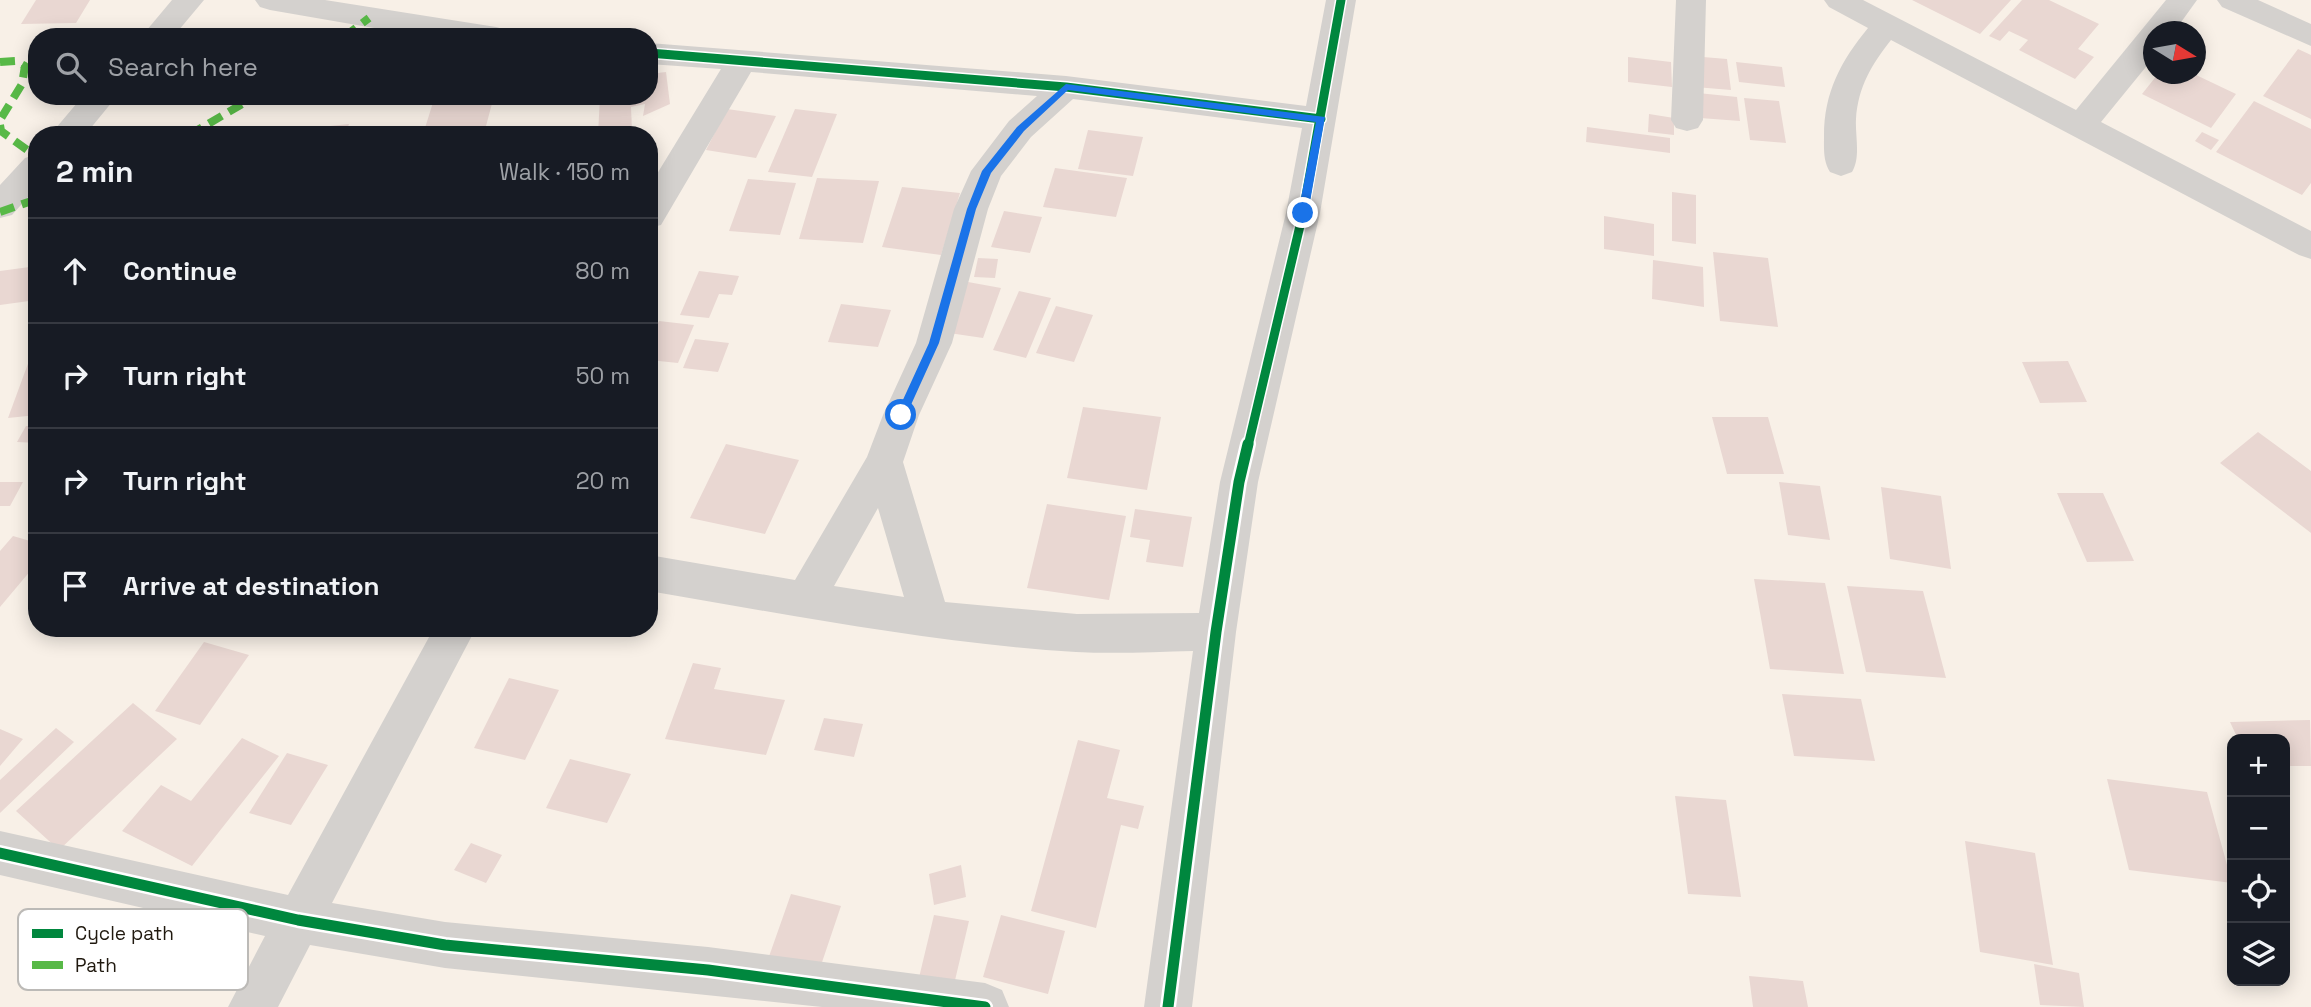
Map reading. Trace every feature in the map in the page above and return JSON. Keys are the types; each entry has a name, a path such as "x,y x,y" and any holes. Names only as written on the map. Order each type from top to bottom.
{"street":[{"path":"164,28 189,0"},
{"path":"270,0 436,28"},
{"path":"1168,1007 1216,632 1239,482 1303,213 1341,0"},
{"path":"1687,120 1691,0"},
{"path":"1839,0 2082,124 2311,246"},
{"path":"2166,21 2182,0"},
{"path":"2242,4 2311,13"},
{"path":"2242,4 2311,36"},
{"path":"1841,164 1838,123 1842,93 1855,64 1886,26"},
{"path":"2082,124 2143,49"},
{"path":"658,54 1066,87 1321,119"},
{"path":"658,201 741,62"},
{"path":"806,599 884,462 901,415 934,343 971,209 987,171 1020,129 1066,87"},
{"path":"74,126 93,105"},
{"path":"0,206 28,176"},
{"path":"884,462 930,618"},
{"path":"658,574 930,618 1079,633 1216,632"},
{"path":"252,1007 451,637"},
{"path":"0,853 298,920 445,945 708,970 985,1007"}],"building":[{"path":"36,0 90,0 76,23 21,24"},
{"path":"1912,0 2011,0 1980,34"},
{"path":"2022,0 2049,0 2099,24 2078,49 2094,57 2075,79 2019,50 2028,40 2009,31 2000,41 1989,36"},
{"path":"2298,49 2311,55 2311,119 2263,96"},
{"path":"1691,56 1727,59 1731,90 1695,87"},
{"path":"1628,57 1671,62 1672,87 1628,82"},
{"path":"1736,62 1782,67 1785,87 1739,82"},
{"path":"666,72 670,104 643,116 645,105 658,105 658,73"},
{"path":"2206,80 2236,94 2211,128 2142,94 2150,84 2206,84"},
{"path":"1698,93 1737,97 1740,121 1700,118"},
{"path":"1744,98 1779,101 1786,143 1750,140"},
{"path":"2254,101 2311,129 2311,183 2302,195 2216,152"},
{"path":"432,105 492,105 486,126 426,126"},
{"path":"600,105 640,105 631,107 632,126 598,126"},
{"path":"727,109 776,116 756,158 706,150"},
{"path":"795,109 837,114 812,177 768,172"},
{"path":"1649,114 1674,118 1674,135 1648,132"},
{"path":"1587,127 1670,138 1670,153 1586,142"},
{"path":"1088,130 1143,137 1133,176 1078,169"},
{"path":"2202,132 2219,140 2211,150 2195,141"},
{"path":"1055,168 1127,178 1116,217 1043,207"},
{"path":"817,178 879,181 863,243 799,239"},
{"path":"748,179 796,183 780,235 729,231"},
{"path":"902,187 960,193 941,255 882,247"},
{"path":"1672,192 1696,195 1696,244 1672,241"},
{"path":"1004,211 1042,217 1030,253 991,247"},
{"path":"1604,216 1654,224 1654,256 1604,249"},
{"path":"1713,252 1768,258 1778,327 1720,321"},
{"path":"978,258 998,259 995,278 974,277"},
{"path":"1653,260 1703,267 1704,307 1652,299"},
{"path":"28,267 28,301 0,305 0,271"},
{"path":"699,271 739,276 732,295 719,294 709,318 680,315"},
{"path":"968,282 1001,288 983,338 949,333"},
{"path":"1019,291 1051,298 1026,358 993,350"},
{"path":"841,304 891,310 878,347 828,342"},
{"path":"1056,306 1093,315 1074,362 1036,353"},
{"path":"659,321 694,325 678,363 658,361"},
{"path":"695,339 729,343 718,372 683,368"},
{"path":"2068,361 2087,402 2040,403 2022,362"},
{"path":"28,364 28,416 8,418"},
{"path":"1083,407 1161,417 1147,490 1067,478"},
{"path":"1712,417 1768,417 1784,474 1727,474"},
{"path":"26,426 28,426 28,443 17,442"},
{"path":"2258,432 2311,471 2311,533 2220,463"},
{"path":"726,444 799,460 765,534 690,518"},
{"path":"0,482 23,482 10,506 0,506"},
{"path":"1779,482 1820,486 1830,540 1788,535"},
{"path":"1881,487 1941,496 1951,569 1890,559"},
{"path":"2057,493 2103,493 2134,561 2087,562"},
{"path":"1047,504 1126,516 1109,600 1027,588"},
{"path":"1135,509 1192,517 1183,567 1146,562 1150,540 1130,537"},
{"path":"13,536 28,540 28,574 0,607 0,551"},
{"path":"1754,579 1825,583 1844,674 1770,669"},
{"path":"1847,586 1923,591 1946,678 1866,672"},
{"path":"204,642 249,655 200,725 155,711"},
{"path":"693,663 721,668 714,689 785,700 766,755 665,739"},
{"path":"509,678 559,690 525,760 474,748"},
{"path":"1782,694 1861,699 1875,761 1794,756"},
{"path":"133,703 177,739 59,850 16,811"},
{"path":"824,718 863,724 854,757 814,750"},
{"path":"2310,720 2311,766 2290,766 2290,734 2236,734 2230,722"},
{"path":"56,728 74,742 0,813 0,780"},
{"path":"0,729 23,739 0,766"},
{"path":"242,738 279,756 192,866 122,831 161,785 191,801"},
{"path":"1078,740 1120,750 1107,798 1144,806 1138,829 1121,825 1096,928 1031,911"},
{"path":"287,753 328,765 291,825 249,813"},
{"path":"570,759 631,774 607,823 546,808"},
{"path":"2107,779 2207,792 2227,865 2227,882 2129,870"},
{"path":"1675,796 1726,800 1741,897 1688,894"},
{"path":"1965,841 2035,853 2053,965 1980,952"},
{"path":"471,843 502,855 486,883 454,870"},
{"path":"961,865 966,897 934,905 929,874"},
{"path":"791,894 841,906 817,977 766,965"},
{"path":"934,915 969,921 952,993 917,986"},
{"path":"1001,915 1065,931 1048,994 983,977"},
{"path":"2034,964 2079,973 2084,1007 2040,1005"},
{"path":"1749,976 1803,981 1808,1007 1753,1007"}],"marked path":[{"path":"356,28 369,18"},
{"path":"0,62 16,61 25,66 22,84 0,120"},
{"path":"204,126 241,105"},
{"path":"0,125 1,131 28,150"},
{"path":"0,212 28,202"}],"cycle path":[{"path":"1168,1007 1216,632 1239,482 1303,213 1341,0"},
{"path":"658,54 1066,87 1321,119"},
{"path":"0,853 298,920 445,945 708,970 985,1007"}],"route":[{"path":"901,415 934,343 971,209 987,171 1020,129 1066,87 1321,119 1303,213"}]}
